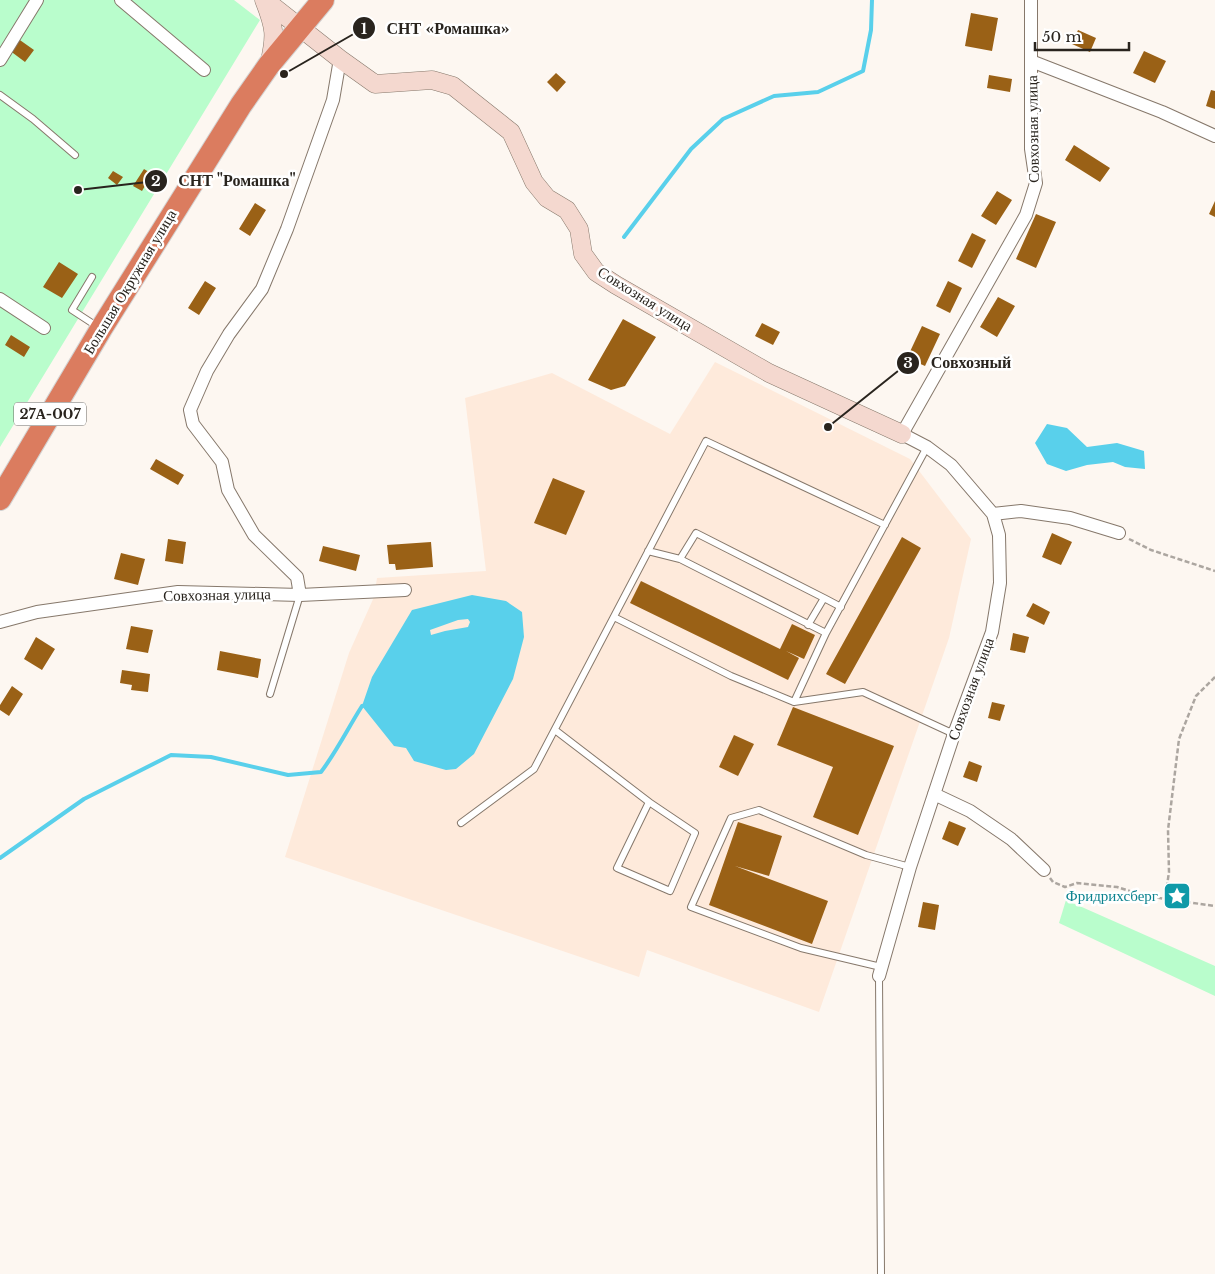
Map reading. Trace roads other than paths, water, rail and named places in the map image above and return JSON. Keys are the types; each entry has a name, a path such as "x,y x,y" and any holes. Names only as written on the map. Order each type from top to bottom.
{"highway":[{"name":"Большая Окружная улица","path":"0,499 101,329 241,105 274,58 322,1"}],"street":[{"path":"0,60 37,0"},
{"path":"121,0 204,70"},
{"path":"264,0 274,29 274,58 298,46 322,44 317,33 322,1"},
{"name":"Совхозная улица","path":"264,0 375,84 432,80 453,86 511,132 534,182 547,198 567,210 579,230 584,254 596,272 769,374 927,447 951,465 993,514 998,535 1000,583 992,632 934,794 910,867 880,972"},
{"name":"Совхозная улица","path":"902,434 1026,214 1036,183 1031,149 1032,0"},
{"path":"300,595 297,577 254,535 228,490 222,462 193,424 190,410 208,371 229,334 262,289 287,229 333,100 340,59"},
{"path":"1032,61 1162,112 1215,136"},
{"path":"0,299 44,328"},
{"path":"993,514 1021,512 1070,518 1119,533"},
{"name":"Совхозная улица","path":"0,622 37,612 178,592 300,595 406,590"},
{"path":"934,794 970,811 1011,839 1044,870"}],"lane":[{"path":"0,95 33,119 75,155"},
{"path":"92,277 72,310 101,329"},
{"path":"461,823 534,769 706,441 885,525"},
{"path":"794,702 840,606 927,447"},
{"path":"680,559 696,533 840,606"},
{"path":"648,552 680,559 826,633"},
{"path":"270,694 300,595"},
{"path":"808,625 824,598"},
{"path":"614,617 731,676 794,702 863,692 954,734"},
{"path":"554,730 649,802 696,833 670,892 617,868 649,802"},
{"path":"881,1274 880,972 801,948 691,907 731,818 759,810 866,855 910,867"}],"water":[{"path":"1047,424 1067,428 1087,447 1117,443 1144,451 1145,469 1125,467 1113,462 1087,465 1066,471 1047,464 1035,443"},
{"path":"472,595 506,601 522,612 524,637 513,679 474,754 456,769 446,770 414,761 406,748 394,746 362,706 372,677 412,610","holes":["468,619 470,622 468,627 431,635 430,630 458,620"]}],"waterway":[{"path":"624,237 691,149 723,119 774,96 818,92 863,71 871,30 872,0"},
{"path":"0,858 84,799 171,755 211,757 288,775 321,772 362,706 367,705"}],"place":[{"name":"СНТ «Ромашка»","path":"284,74"},
{"name":"СНТ \"Ромашка\"","path":"78,190"},
{"name":"Совхозный","path":"828,427"},
{"name":"Фридрихсберг","path":"1177,896"}]}
